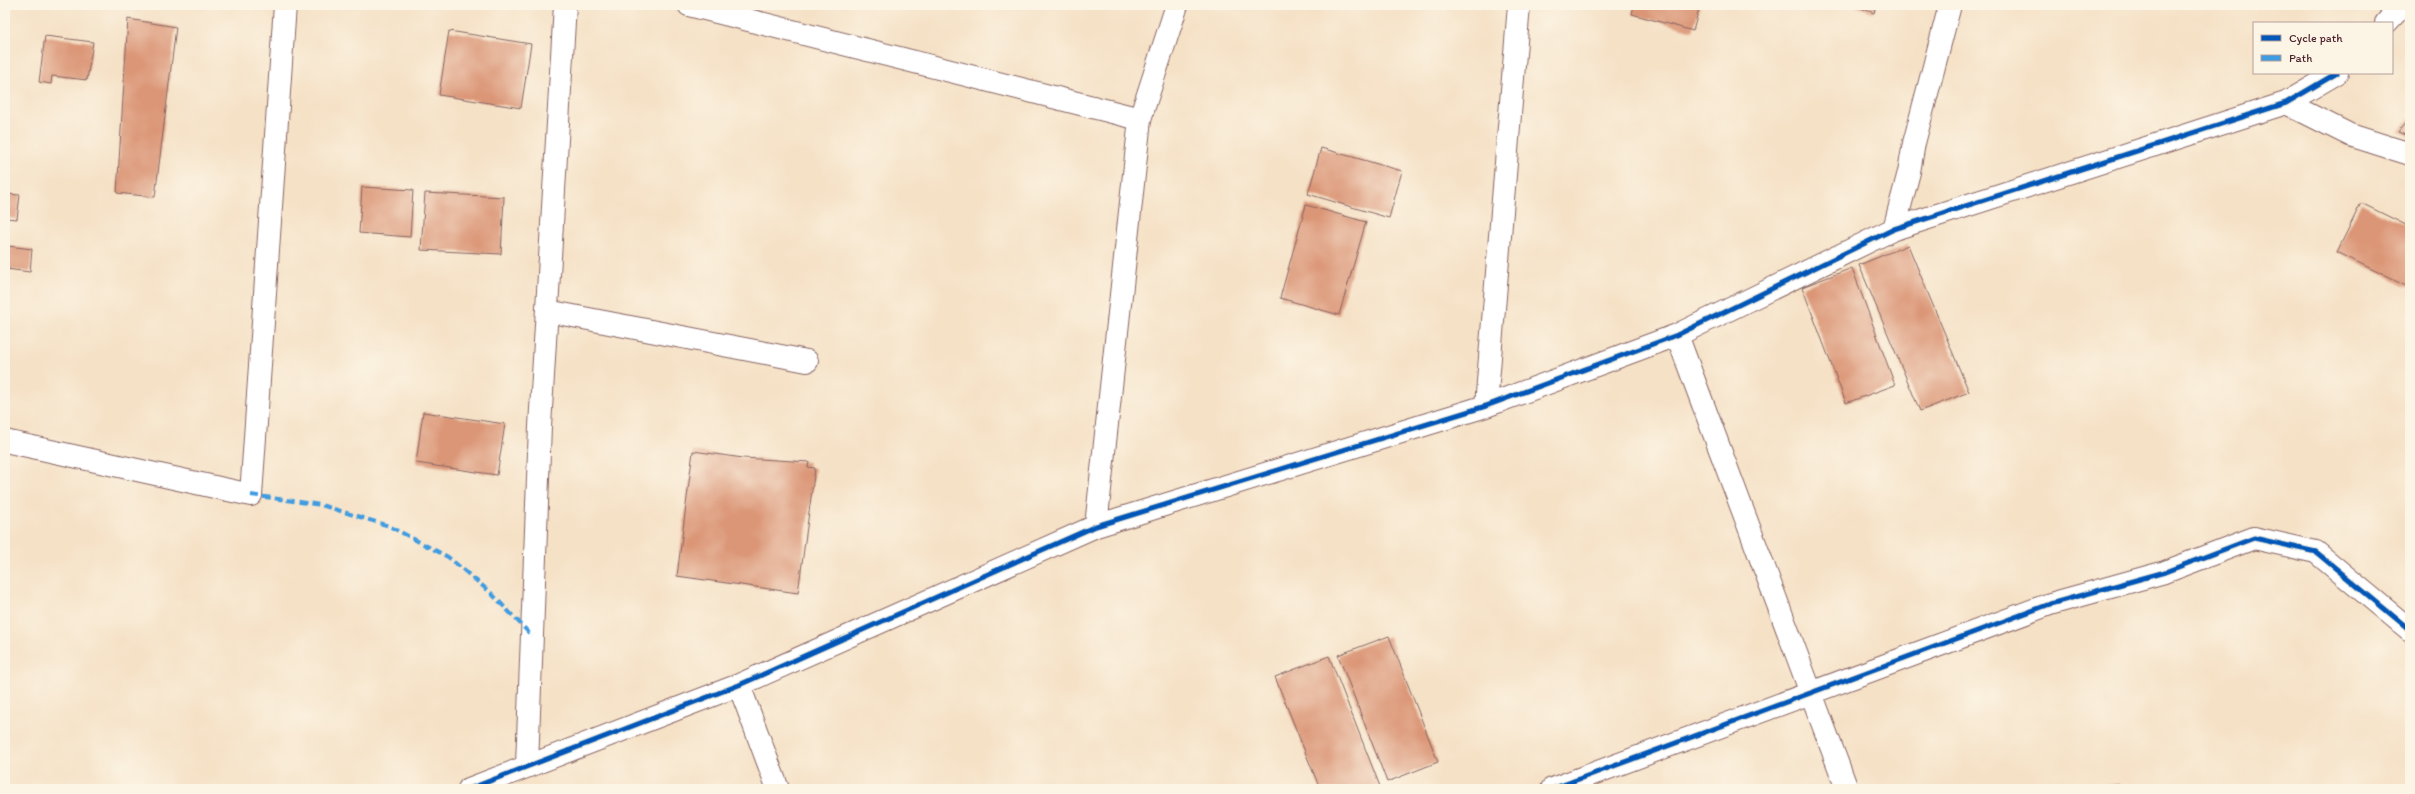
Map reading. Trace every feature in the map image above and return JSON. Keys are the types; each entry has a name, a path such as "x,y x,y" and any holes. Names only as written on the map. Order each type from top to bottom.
{"street":[{"path":"5,440 251,495 285,5"},
{"path":"527,765 547,311 565,5"},
{"path":"689,5 1140,119"},
{"path":"1096,526 1140,119 1177,5"},
{"path":"1486,406 1519,5"},
{"path":"1894,230 1909,172 1914,143 1950,5"},
{"path":"2387,22 2403,5"},
{"path":"469,789 527,765 739,685 1096,526 1486,406 1677,336 1894,230 2286,102 2335,74"},
{"path":"2286,102 2350,135 2410,154"},
{"path":"547,311 808,361"},
{"path":"1677,336 1847,789"},
{"path":"1552,789 1810,691 2050,604 2165,572 2254,538 2316,552 2410,630"},
{"path":"739,685 778,789"}],"building":[{"path":"1634,5 1700,5 1693,31 1632,14"},
{"path":"1853,5 1876,5 1874,13"},
{"path":"128,19 176,27 155,197 117,193"},
{"path":"449,31 531,44 521,108 439,95"},
{"path":"45,36 93,42 87,80 52,76 51,84 39,82"},
{"path":"2410,117 2410,137 2398,132"},
{"path":"1321,148 1402,171 1389,218 1308,194"},
{"path":"362,187 413,190 410,237 359,233"},
{"path":"425,193 504,197 501,254 421,250"},
{"path":"5,194 20,195 17,219 5,218"},
{"path":"2361,203 2410,227 2410,288 2337,252"},
{"path":"1306,205 1366,222 1339,315 1280,298"},
{"path":"1908,245 1969,392 1920,411 1859,265"},
{"path":"8,246 32,249 30,272 6,269"},
{"path":"1852,268 1895,385 1846,403 1802,287"},
{"path":"423,412 505,424 497,475 416,463"},
{"path":"693,451 743,458 809,462 808,467 815,468 798,593 677,576"},
{"path":"1389,636 1438,762 1387,782 1338,655"},
{"path":"1329,656 1381,789 1320,789 1275,677"},
{"path":"2119,784 2120,789 2069,789 2069,788"}],"marked path":[{"path":"251,495 321,505 389,526 448,557 491,593 532,636"}],"cycle path":[{"path":"469,789 739,685 1096,526 1486,406 1677,335 1894,229 2286,103 2335,74"},
{"path":"1552,789 2050,604 2165,572 2254,538 2316,552 2410,630"}]}
